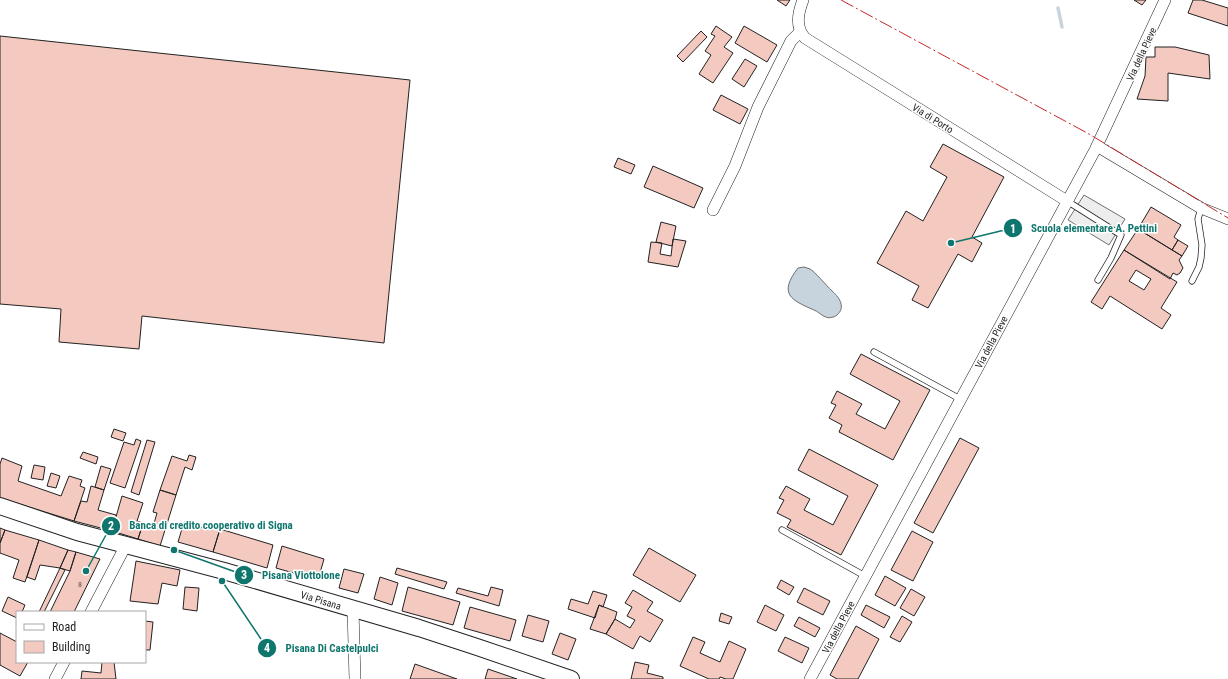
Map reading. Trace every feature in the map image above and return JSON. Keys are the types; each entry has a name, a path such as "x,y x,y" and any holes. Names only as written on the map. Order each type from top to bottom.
{"main road":[{"name":"Via Pisana","path":"0,506 77,532 224,571 353,610 419,628 571,679"}],"street":[{"path":"712,210 735,166 758,107 791,41 800,32 798,22 799,12 803,0"},
{"name":"Via della Pieve","path":"810,679 1097,146 1165,0"},
{"name":"Via di Porto","path":"800,32 805,38 814,44 1067,201"},
{"path":"1097,146 1201,208 1228,218"},
{"path":"92,611 126,545"},
{"path":"353,610 355,679"},
{"path":"55,679 63,663"}],"lane":[{"path":"1067,201 1121,235 1111,258 1098,280"},
{"path":"1192,281 1199,267 1201,258 1202,245 1198,219 1201,208"},
{"path":"874,352 960,399"},
{"path":"782,530 865,576"}],"shaded area":[{"path":"1084,195 1125,219 1109,245 1068,220"},
{"path":"804,267 810,269 839,298 841,308 838,314 830,318 825,317 799,303 790,295 788,290 792,277 798,268"}],"building":[{"path":"777,0 790,0 786,6"},
{"path":"1134,0 1146,0 1142,5"},
{"path":"1193,0 1202,0 1228,8 1228,26 1188,13"},
{"path":"716,26 732,37 724,47 733,53 713,83 699,74 711,55 705,51 715,36 711,34"},
{"path":"744,26 777,45 767,62 735,43"},
{"path":"701,31 707,37 683,62 677,56"},
{"path":"0,36 410,80 384,343 142,316 139,349 59,342 61,309 0,304"},
{"path":"1155,47 1175,47 1209,55 1210,79 1168,73 1168,101 1137,99 1145,76 1146,57 1155,57"},
{"path":"745,59 757,66 744,87 732,79"},
{"path":"721,95 748,109 740,124 713,110"},
{"path":"943,144 1004,177 972,237 982,243 972,262 958,254 928,308 912,300 919,286 877,263 906,211 923,221 947,177 930,167"},
{"path":"618,158 635,165 631,174 614,167"},
{"path":"653,166 703,188 694,208 644,187"},
{"path":"1151,207 1181,225 1174,237 1178,240 1172,250 1138,229"},
{"path":"661,222 676,226 672,246 656,242"},
{"path":"1138,229 1182,256 1179,260 1183,268 1180,273 1177,275 1173,273 1170,279 1124,250"},
{"path":"673,239 686,241 678,267 648,262 651,242 662,243 660,254 671,256"},
{"path":"1178,240 1188,246 1182,256 1172,250"},
{"path":"1124,250 1177,282 1161,308 1171,315 1162,329 1110,296 1102,309 1091,302","holes":["1136,270 1151,279 1144,290 1129,281"]},
{"path":"861,354 930,390 893,460 839,432 842,425 829,418 836,405 831,403 837,391 862,404 856,414 885,429 900,401 850,374"},
{"path":"114,429 126,433 123,441 111,437"},
{"path":"960,438 979,448 933,533 914,523"},
{"path":"136,439 141,441 125,488 110,483 124,442 134,445"},
{"path":"147,440 155,442 139,495 131,492"},
{"path":"809,449 878,485 841,555 787,527 791,520 777,513 784,500 779,498 786,486 810,499 804,510 833,525 848,496 798,470"},
{"path":"83,452 98,457 96,464 80,458"},
{"path":"189,455 196,457 192,470 185,467 176,495 160,490 172,456 187,461"},
{"path":"2,458 22,466 18,481 61,496 69,476 82,480 80,486 85,488 74,521 0,498 0,464"},
{"path":"34,465 45,467 43,480 31,478"},
{"path":"101,466 111,469 104,490 95,487"},
{"path":"51,473 60,476 56,488 47,486"},
{"path":"91,486 104,490 98,510 116,515 112,531 74,521 81,501 87,502"},
{"path":"160,490 176,495 160,546 138,539 142,527 146,528 147,525 153,527 157,513 153,512"},
{"path":"122,496 143,503 137,521 143,523 138,539 112,531"},
{"path":"184,522 212,530 213,527 220,529 213,552 178,542"},
{"path":"0,528 5,530 0,543"},
{"path":"220,529 273,545 267,568 213,552"},
{"path":"5,530 39,540 25,582 13,578 19,560 0,553 0,543"},
{"path":"912,531 933,542 913,581 891,570"},
{"path":"39,540 68,550 60,568 40,565 35,580 27,577"},
{"path":"282,546 324,559 318,580 276,568"},
{"path":"649,548 696,575 680,602 633,575"},
{"path":"68,550 76,552 70,571 60,568"},
{"path":"76,552 100,559 74,611 50,611 70,571"},
{"path":"136,561 180,570 177,586 162,583 158,604 130,601"},
{"path":"60,568 65,570 44,611 39,611"},
{"path":"397,568 447,582 444,589 395,574"},
{"path":"344,569 364,574 358,593 339,588"},
{"path":"885,576 906,588 895,606 875,595"},
{"path":"380,577 398,583 392,605 374,599"},
{"path":"781,580 794,587 789,595 777,588"},
{"path":"185,587 199,588 197,611 183,609"},
{"path":"408,587 460,602 453,625 402,611"},
{"path":"491,587 503,590 499,606 456,593 458,588 488,596"},
{"path":"804,588 830,601 823,615 797,602"},
{"path":"911,589 925,597 914,616 900,608"},
{"path":"633,590 653,602 647,611 663,620 650,642 640,636 633,649 606,634 615,619 630,628 635,620 627,616 632,607 625,603"},
{"path":"593,591 607,595 603,607 599,605 595,618 568,609 571,599 588,604"},
{"path":"8,597 25,605 22,611 16,611 16,618 2,611"},
{"path":"599,605 617,612 615,619 606,634 590,629"},
{"path":"765,605 784,615 776,631 757,622"},
{"path":"866,605 890,617 884,628 861,615"},
{"path":"470,607 516,620 510,641 464,628"},
{"path":"721,613 732,617 729,624 719,621"},
{"path":"528,615 549,621 543,642 522,636"},
{"path":"902,616 912,622 900,642 890,637"},
{"path":"799,617 820,628 815,637 794,626"},
{"path":"146,621 153,622 150,650 146,650"},
{"path":"856,626 879,639 858,679 837,679 830,675"},
{"path":"0,633 16,641 16,663 27,663 20,676 0,665"},
{"path":"560,633 576,639 568,660 552,654"},
{"path":"693,637 705,642 700,653 720,662 729,641 746,649 733,679 720,677 719,679 709,679 680,666"},
{"path":"785,637 809,648 802,663 778,651"},
{"path":"635,662 649,665 647,673 663,677 663,679 631,679"},
{"path":"102,663 114,663 116,679 81,679 82,671 101,673"},
{"path":"415,664 457,679 410,679"},
{"path":"488,669 517,679 485,679"}],"waterway":[{"path":"1058,8 1062,27"}],"power":[{"path":"841,0 1089,134 1228,218"}],"place":[{"name":"Scuola elementare A. Pettini","path":"951,243"},
{"name":"Pisana Viottolone","path":"174,550"},
{"name":"Banca di credito cooperativo di Signa","path":"86,571"},
{"name":"Pisana Di Castelpulci","path":"222,581"}]}
